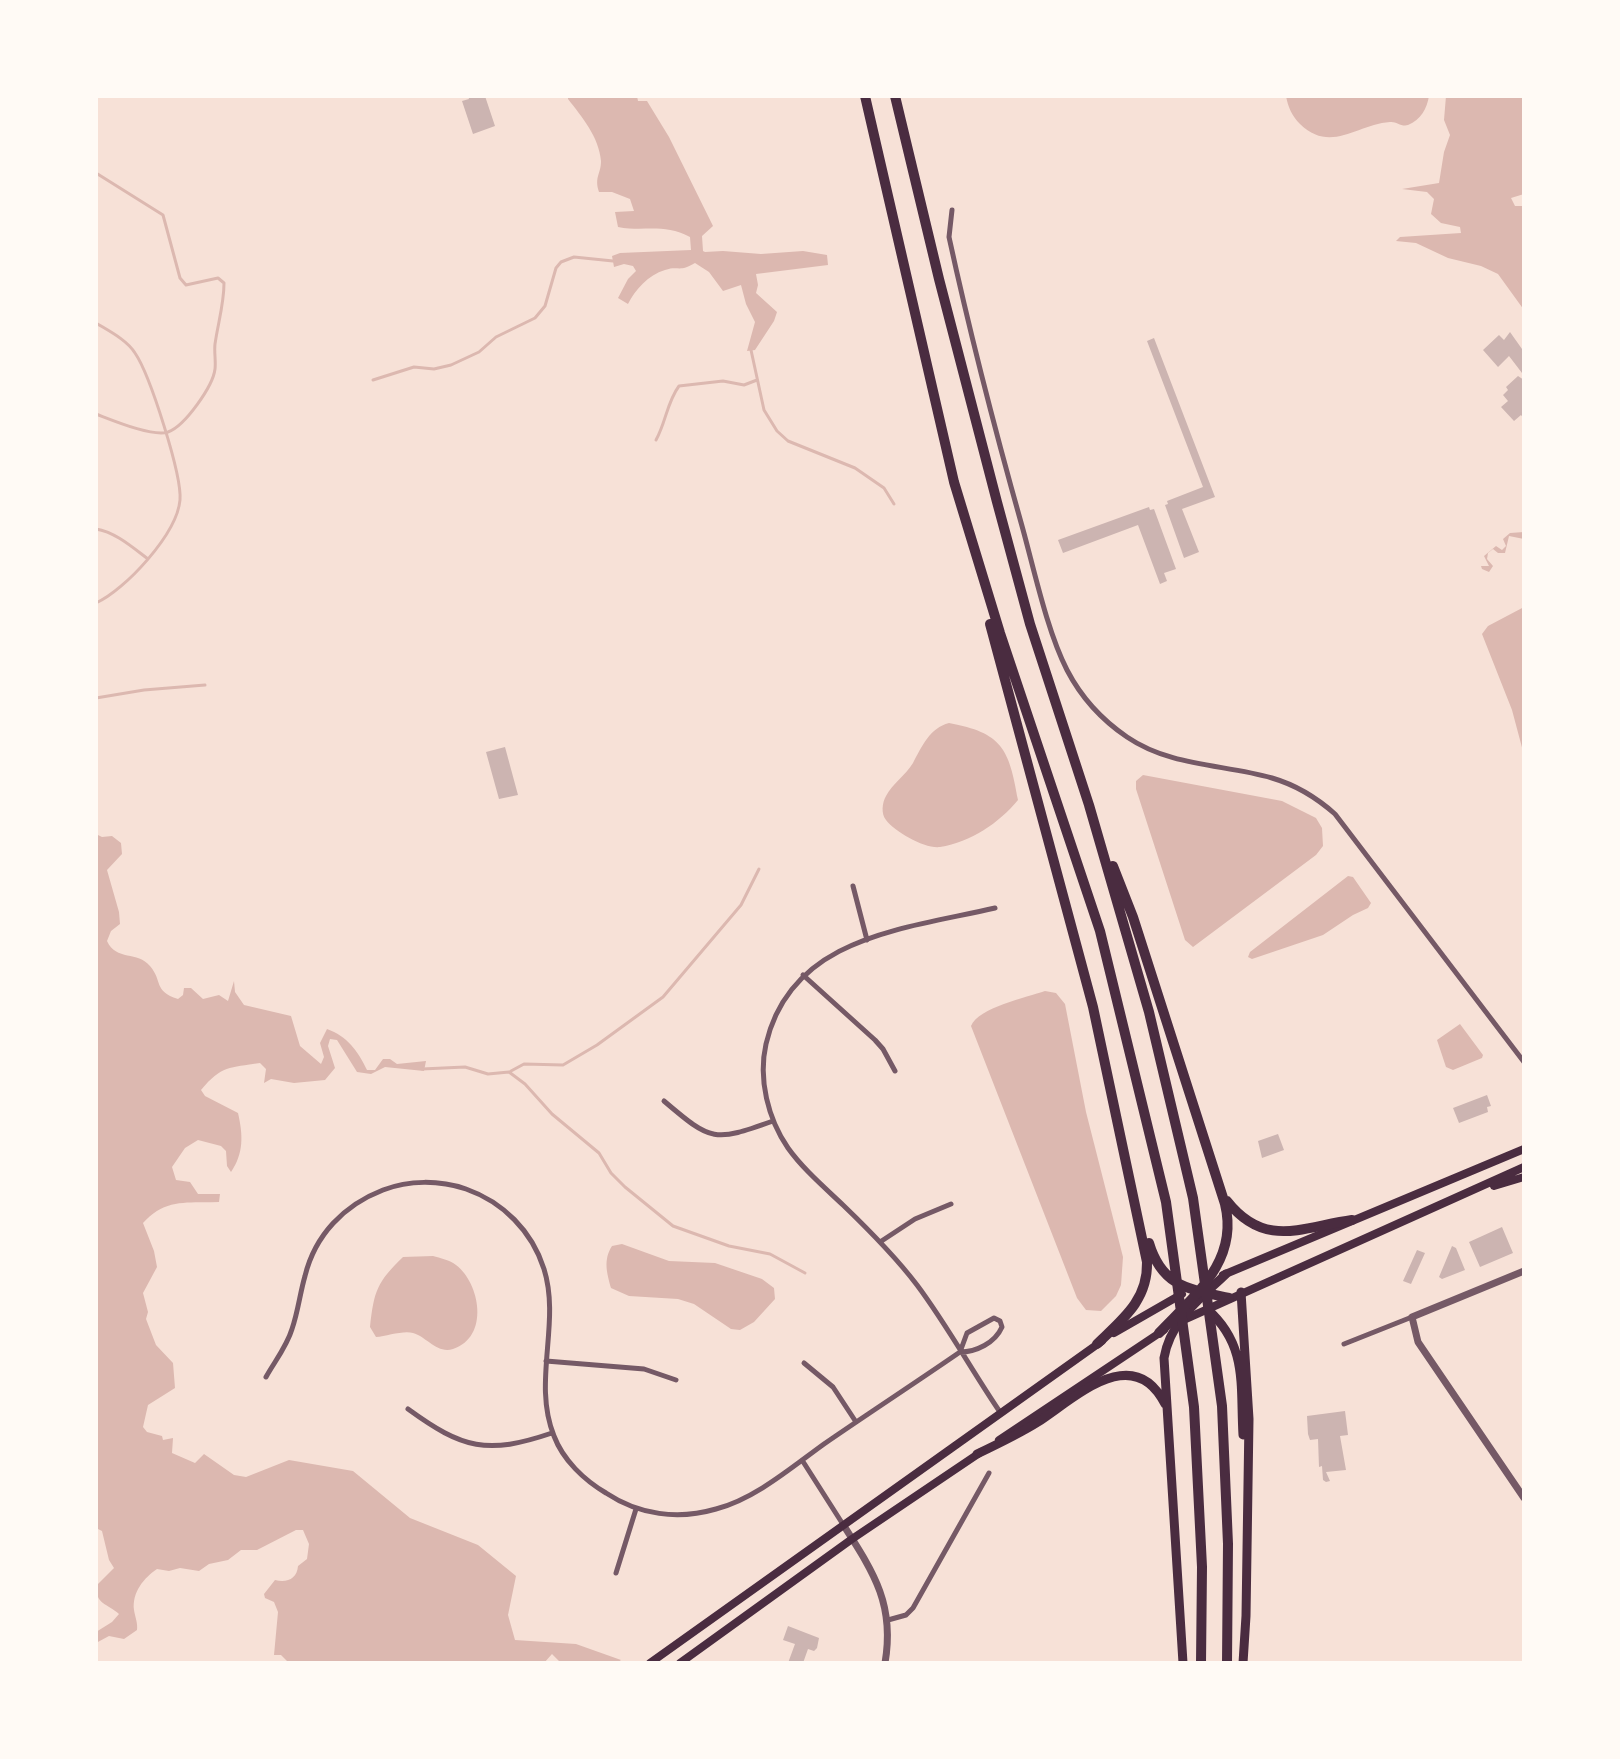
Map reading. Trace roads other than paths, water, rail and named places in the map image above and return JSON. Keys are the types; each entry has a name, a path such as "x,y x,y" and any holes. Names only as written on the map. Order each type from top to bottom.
{"highway":[{"path":"865,96 954,482 997,634 1093,1007 1147,1262 1144,1288 1132,1310 1097,1344"},
{"path":"895,96 946,309 1030,624 1089,805 1149,1012 1193,1198 1222,1406 1228,1544 1227,1663"},
{"path":"997,634 1100,931 1166,1202 1194,1407 1202,1567 1201,1663"},
{"path":"1089,805 1133,917 1227,1212 1225,1251 1176,1324 1164,1358 1183,1663"},
{"path":"1219,1186 1239,1214 1250,1223 1272,1231 1293,1232 1315,1225 1352,1220"},
{"path":"1135,1199 1159,1268 1170,1279 1229,1298"},
{"path":"1201,1289 1226,1274"},
{"path":"1241,1292 1249,1419 1243,1663"},
{"path":"1173,1298 1207,1309 1229,1331 1237,1352 1248,1487"},
{"path":"1159,1333 1191,1304"},
{"path":"977,1454 1036,1424 1093,1384 1112,1376 1131,1377 1150,1386 1160,1396 1168,1415"}],"main road":[{"path":"1226,1274 1524,1149"},
{"path":"680,1663 852,1539 1159,1333 1241,1292 1524,1167"},
{"path":"1474,1191 1524,1177"},
{"path":"650,1663 1097,1344 1173,1298 1201,1289"}],"street":[{"path":"952,210 949,237 996,432 1051,626 1065,666 1077,687 1102,717 1126,737 1146,748 1179,760 1271,778 1309,795 1335,814 1524,1062"},
{"path":"853,886 867,940"},
{"path":"995,908 867,940 831,954 803,975 777,1010 765,1050 764,1081 773,1121 794,1156 880,1242 917,1286 1000,1412"},
{"path":"803,975 875,1040 895,1071"},
{"path":"664,1101 698,1130 710,1135 736,1134 773,1121"},
{"path":"266,1377 293,1328 306,1272 326,1231 358,1202 392,1187 416,1183 446,1184 475,1192 498,1205 523,1229 535,1247 547,1280 550,1317 545,1403 552,1433 580,1474 636,1509 685,1515 718,1509 742,1498 960,1352 973,1352 997,1336 1002,1327 1000,1321 988,1320 967,1333 960,1352"},
{"path":"880,1242 915,1219 951,1204"},
{"path":"1344,1344 1524,1271"},
{"path":"1412,1317 1418,1342 1524,1498"},
{"path":"546,1361 644,1369 676,1380"},
{"path":"804,1363 833,1387 856,1422"},
{"path":"408,1409 451,1437 479,1445 516,1445 552,1433"},
{"path":"802,1460 880,1587 888,1620 885,1663"},
{"path":"888,1620 906,1615 913,1608 989,1473"},
{"path":"616,1573 636,1509"}],"waterway":[{"path":"96,173 163,215 180,278 186,285 218,278 224,283 213,376 197,405 182,422 161,433 96,414"},
{"path":"373,380 414,367 434,369 451,365 479,352 496,337 535,318 545,306 556,268 561,262 574,257 613,261"},
{"path":"96,323 127,344 141,365 171,448 180,500 170,529 148,559 121,586 96,603"},
{"path":"751,350 764,410 777,431 788,441 855,468 884,488 894,504"},
{"path":"656,440 679,386 723,381 744,385 757,380"},
{"path":"96,529 117,537 148,559"},
{"path":"96,698 205,685"},
{"path":"511,1071 524,1064 563,1065 597,1045 663,997 741,905 759,869"},
{"path":"422,1069 465,1067 488,1074 509,1072 525,1084 552,1114 599,1153 611,1173 625,1187 673,1226 729,1246 770,1254 805,1273"}]}
